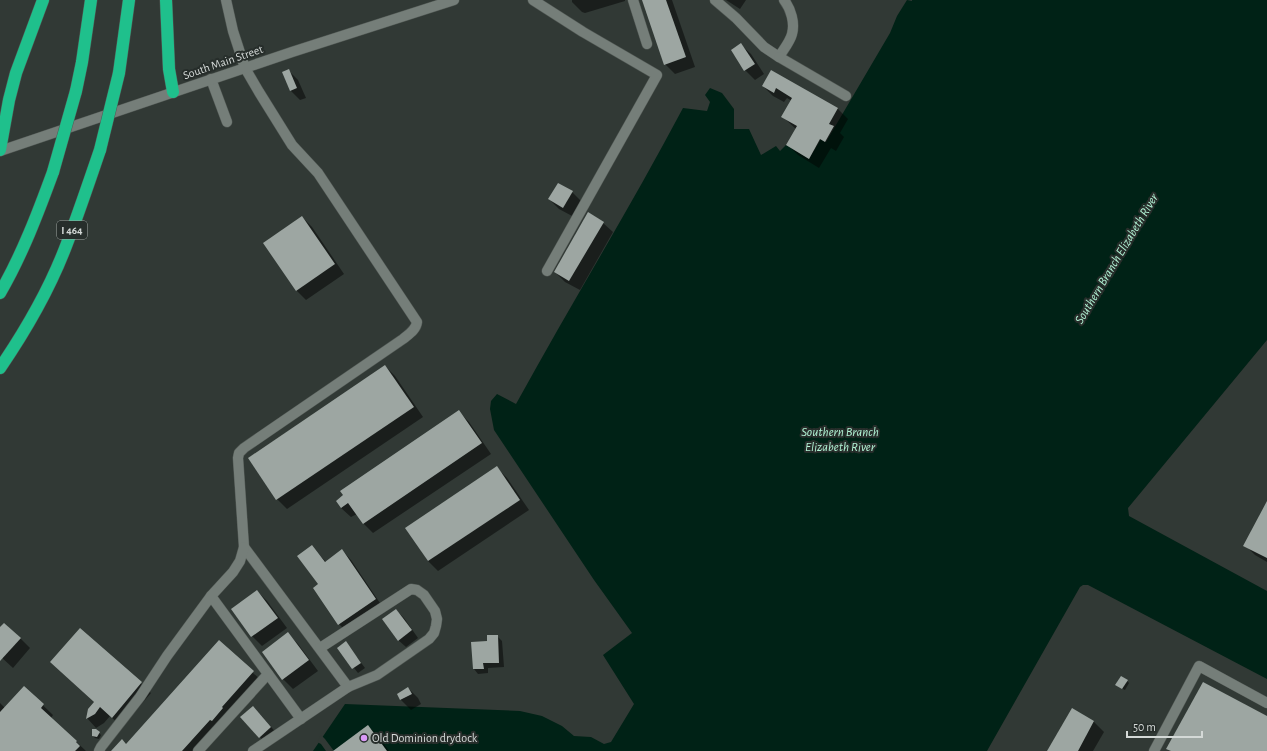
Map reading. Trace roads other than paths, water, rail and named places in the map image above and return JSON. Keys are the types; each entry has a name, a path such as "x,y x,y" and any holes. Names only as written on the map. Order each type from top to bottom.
{"highway":[{"path":"0,150 9,100 16,73 43,0"},
{"path":"0,293 24,245 53,172 76,90 82,62 91,0"},
{"name":"I 464","path":"0,368 36,307 66,247 100,150 119,72 129,0"},
{"path":"166,0 169,69 173,92"}],"street":[{"path":"99,751 140,697 210,596 233,572 240,561 244,547 238,458 241,450 403,339 414,330 417,322 318,173 292,145 259,92 245,68 233,31 226,0"},
{"name":"South Main Street","path":"0,150 359,30 454,0"},
{"path":"533,0 583,32 657,75 547,271"},
{"path":"633,0 647,44"},
{"path":"715,0 736,18 764,47 846,96"},
{"path":"779,57 792,34 793,24 791,12 784,0"},
{"path":"211,79 227,122"},
{"path":"244,547 348,687"},
{"path":"253,751 348,687 377,675 429,639 434,633 437,619 435,611 424,595 418,590 411,589 320,648"},
{"path":"210,596 301,719"},
{"path":"1154,751 1199,666 1267,703"},
{"path":"198,751 268,674"}],"water":[{"name":"Southern Branch Elizabeth River","path":"907,0 1267,0 1267,340 1128,508 1129,516 1267,591 1267,679 1088,585 1083,585 1080,587 987,751 313,751 345,704 520,711 542,716 562,726 574,736 591,737 604,744 611,742 634,704 603,655 632,633 594,580 494,430 490,409 491,401 497,394 516,404 683,108 707,111 710,102 705,95 710,88 722,93 734,109 734,129 749,129 761,155 776,146 780,151 786,145 809,159 821,139 826,142 890,33 897,16"}],"place":[{"name":"Old Dominion drydock","path":"364,738"}]}
